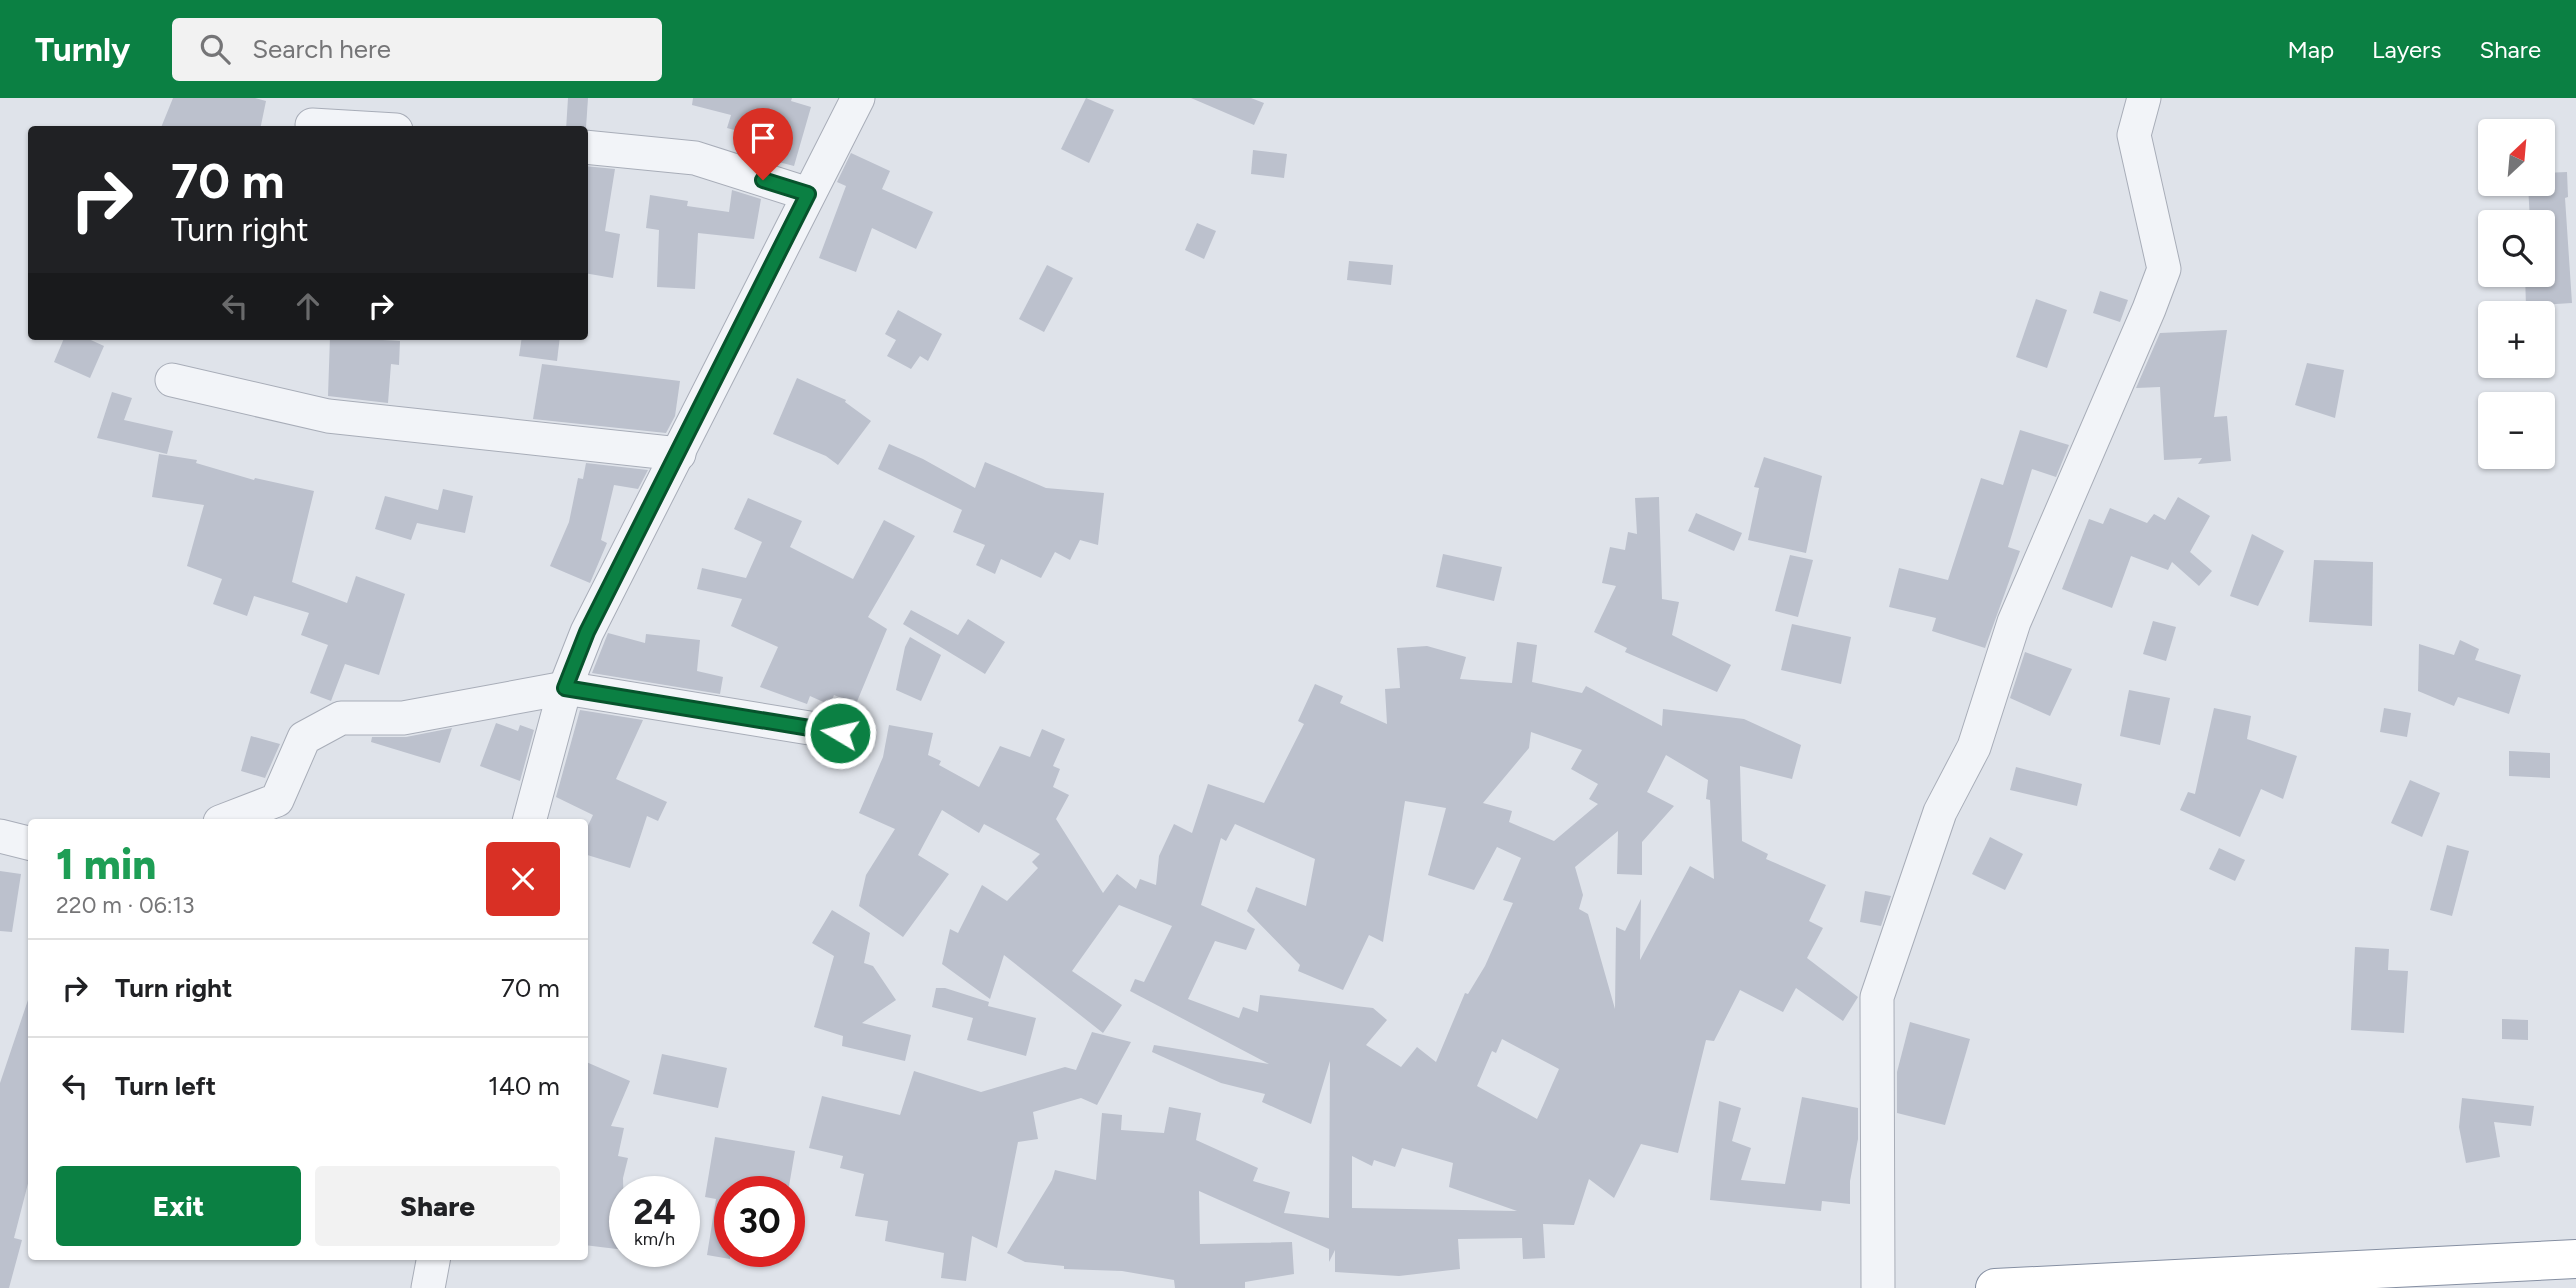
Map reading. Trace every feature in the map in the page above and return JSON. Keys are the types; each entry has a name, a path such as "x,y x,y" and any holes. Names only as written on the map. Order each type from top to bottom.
{"highway":[{"path":"1995,1288 2122,1284 2576,1259"}],"street":[{"path":"530,819 565,688 587,632 858,98"},
{"path":"1878,1288 1877,997 1940,812 1974,747 2014,622 2150,309 2164,269 2134,135 2144,98"},
{"path":"312,125 329,126"},
{"path":"588,147 695,158 808,194"},
{"path":"172,380 328,416 679,454"},
{"path":"228,819 277,800 304,738 341,718 403,718 565,688 840,733"},
{"path":"0,836 28,843"},
{"path":"428,1288 433,1260"}],"building":[{"path":"173,98 255,98 266,101 261,126 162,126"},
{"path":"568,98 588,98 586,126 566,126"},
{"path":"693,98 792,98 791,101 811,107 794,166 744,153 749,134 727,128 731,115 692,105"},
{"path":"1086,98 1114,110 1089,163 1061,149"},
{"path":"1191,98 1251,98 1264,103 1254,125"},
{"path":"1253,150 1287,154 1284,178 1251,174"},
{"path":"851,153 890,171 882,189 933,212 916,249 872,228 856,272 819,258 846,186 837,182"},
{"path":"588,166 615,169 605,231 620,234 613,278 588,274"},
{"path":"2555,172 2567,172 2568,197 2565,198 2572,303 2526,301 2525,287 2555,287 2555,210 2529,210 2529,196 2555,196"},
{"path":"732,190 761,199 754,239 698,233 695,289 657,287 659,230 646,228 650,195 688,201 687,206 729,212"},
{"path":"1197,223 1216,231 1204,259 1185,250"},
{"path":"1349,261 1393,265 1391,285 1347,280"},
{"path":"1047,265 1073,278 1044,332 1019,319"},
{"path":"2100,291 2128,300 2120,322 2093,313"},
{"path":"2036,299 2067,310 2047,368 2016,357"},
{"path":"898,310 942,334 928,361 920,356 911,369 887,356 896,340 885,334"},
{"path":"2227,330 2214,417 2227,416 2231,461 2198,464 2202,458 2164,460 2160,387 2136,388 2160,333"},
{"path":"63,340 91,340 104,346 90,378 54,362"},
{"path":"330,340 400,341 399,365 391,364 388,403 328,396"},
{"path":"521,340 560,340 557,361 519,356"},
{"path":"2307,363 2344,370 2335,418 2295,405"},
{"path":"542,364 680,381 675,416 666,433 533,419"},
{"path":"797,378 846,400 845,402 871,421 838,465 826,456 773,434"},
{"path":"112,392 132,398 124,420 173,431 167,454 97,438"},
{"path":"2020,430 2069,445 2056,477 2032,469 2008,547 2020,551 1985,648 1932,631 1936,618 1889,607 1899,568 1948,580 1981,478 2003,485"},
{"path":"889,444 923,459 975,488 985,462 1046,488 1104,493 1098,545 1080,540 1070,560 1055,552 1041,578 1001,559 995,574 976,565 985,545 953,532 962,510 878,469"},
{"path":"159,454 197,460 196,463 254,480 255,478 314,491 292,582 347,603 356,576 405,594 379,675 345,664 331,701 310,693 328,645 301,635 309,613 254,596 247,616 213,604 222,579 187,566 204,505 152,497"},
{"path":"1764,457 1822,476 1806,553 1748,540 1759,488 1754,487"},
{"path":"586,463 648,470 638,489 614,485 601,540 607,543 590,583 550,566 569,522 578,478 583,479"},
{"path":"443,489 473,496 465,533 417,523 411,540 375,529 385,496 438,510"},
{"path":"1659,497 1662,599 1679,602 1672,635 1731,665 1717,692 1625,652 1627,648 1594,632 1616,586 1602,583 1610,547 1625,550 1628,532 1637,534 1635,498"},
{"path":"2178,497 2210,516 2190,552 2212,571 2199,586 2172,562 2168,570 2131,556 2112,608 2062,589 2089,519 2103,524 2110,508 2147,523 2154,514 2165,520"},
{"path":"748,498 802,521 790,547 853,579 884,520 915,536 868,617 887,629 856,704 834,695 830,705 810,696 807,704 760,687 778,647 731,626 742,599 697,589 702,568 746,578 762,542 734,529"},
{"path":"1696,513 1742,533 1734,551 1688,531"},
{"path":"2252,534 2284,551 2258,606 2230,596"},
{"path":"1443,554 1502,567 1494,601 1436,587"},
{"path":"1790,555 1813,560 1798,617 1775,611"},
{"path":"2314,560 2373,562 2372,626 2309,622"},
{"path":"911,610 958,635 968,619 1005,642 985,674 903,624"},
{"path":"2153,621 2176,627 2166,661 2143,654"},
{"path":"1792,624 1851,637 1841,684 1781,670"},
{"path":"608,633 645,643 646,634 700,640 697,671 723,677 720,694 592,673"},
{"path":"910,637 941,655 921,701 896,690 905,647"},
{"path":"2460,640 2479,649 2475,660 2521,675 2509,714 2458,697 2454,706 2418,691 2419,644 2454,655"},
{"path":"1517,642 1537,645 1532,682 1582,693 1586,686 1662,726 1663,709 1744,719 1801,745 1792,779 1740,766 1742,841 1768,854 1766,859 1826,885 1809,921 1823,928 1807,958 1858,997 1843,1021 1796,988 1783,1012 1740,990 1714,1041 1706,1040 1678,1153 1641,1144 1614,1198 1589,1179 1574,1225 1543,1224 1545,1258 1523,1259 1522,1238 1458,1239 1460,1269 1399,1276 1335,1272 1335,1250 1329,1262 1329,1249 1199,1191 1200,1244 1292,1242 1294,1274 1245,1282 1245,1288 1175,1288 1174,1280 1122,1271 1064,1269 1064,1266 1025,1262 1007,1253 1052,1180 1055,1170 1096,1180 1102,1113 1122,1115 1121,1130 1164,1133 1169,1107 1201,1113 1196,1140 1258,1168 1253,1181 1290,1192 1284,1213 1329,1218 1330,1061 1311,1124 1262,1102 1265,1094 1221,1083 1152,1052 1154,1045 1269,1064 1130,991 1135,979 1144,982 1172,926 1119,905 1072,971 1122,1005 1103,1033 1004,955 990,999 942,964 950,929 958,933 982,885 1007,901 1038,868 1032,862 1040,854 984,824 979,833 942,810 918,855 949,874 903,937 859,906 866,875 895,829 859,813 883,757 889,725 933,733 928,755 941,761 939,765 979,787 1000,746 1030,757 1042,729 1065,739 1053,766 1060,769 1053,787 1069,795 1056,819 1103,893 1117,874 1136,889 1140,879 1156,885 1159,856 1174,824 1192,833 1208,784 1264,803 1304,724 1298,721 1315,684 1343,696 1340,703 1387,724 1385,689 1400,688 1397,648 1427,646 1466,657 1460,679 1512,683","holes":["1531,732 1582,750 1571,769 1598,784 1589,799 1598,804 1554,841 1509,822 1512,811 1483,803 1529,748","1666,755 1708,780 1706,799 1710,800 1714,879 1690,866 1640,960 1641,899 1625,931 1616,927 1615,1009 1588,914 1579,909 1583,895 1575,867 1618,831 1617,874 1642,875 1642,842 1674,806 1647,792","1405,801 1446,808 1428,875 1474,890 1497,847 1521,858 1503,900 1513,903 1485,966 1468,994 1465,993 1436,1062 1417,1047 1401,1067 1366,1045 1387,1020 1373,1008 1260,995 1258,1012 1243,1007 1239,1018 1188,999 1215,941 1246,950 1255,929 1201,905 1221,838 1226,841 1235,824 1315,859 1306,906 1256,887 1247,911 1300,965 1298,971 1343,990 1369,935 1383,942","1502,1039 1559,1069 1537,1119 1477,1086 1492,1051 1496,1053","1402,1148 1453,1163 1449,1187 1517,1211 1352,1208 1352,1156 1372,1166 1374,1160 1395,1167"]},
{"path":"2025,652 2072,669 2050,716 2010,698"},
{"path":"2129,690 2170,698 2160,745 2120,736"},
{"path":"2214,708 2251,716 2247,739 2297,756 2283,799 2261,789 2240,837 2180,810 2188,792 2195,794"},
{"path":"2384,708 2411,713 2407,737 2380,732"},
{"path":"580,710 643,720 616,779 667,802 658,821 647,816 630,868 588,855 588,826 593,815 556,797"},
{"path":"496,723 518,731 520,725 534,730 520,781 480,766"},
{"path":"452,728 440,763 371,742 372,737 406,737"},
{"path":"251,736 280,744 265,778 241,771"},
{"path":"2509,751 2550,753 2550,778 2509,776"},
{"path":"2016,767 2082,784 2077,806 2010,790"},
{"path":"2410,780 2440,793 2422,837 2391,823"},
{"path":"1990,837 2023,854 2005,890 1972,874"},
{"path":"2447,845 2469,851 2452,916 2430,910"},
{"path":"2219,848 2245,860 2235,881 2209,869"},
{"path":"0,871 21,874 12,932 0,931"},
{"path":"1865,891 1891,896 1881,926 1860,922"},
{"path":"832,910 870,933 864,963 873,966 896,1000 862,1023 911,1035 905,1061 842,1046 843,1036 814,1027 834,956 812,943"},
{"path":"2355,947 2389,949 2388,970 2408,971 2404,1033 2351,1030"},
{"path":"936,988 945,988 989,1002 988,1006 1036,1018 1026,1056 967,1040 973,1018 932,1007"},
{"path":"28,1000 28,1184 14,1238 22,1240 9,1288 0,1288 0,1083"},
{"path":"2502,1019 2528,1020 2528,1040 2502,1039"},
{"path":"1910,1022 1970,1039 1945,1125 1897,1113 1897,1072"},
{"path":"1092,1032 1131,1042 1097,1105 1081,1098 1033,1112 1038,1139 1018,1142 997,1248 972,1236 966,1281 941,1278 944,1253 885,1241 888,1221 855,1216 864,1174 840,1168 843,1156 809,1148 822,1096 900,1115 914,1071 981,1092 1065,1067 1076,1070"},
{"path":"662,1054 727,1068 718,1108 653,1094"},
{"path":"588,1063 630,1081 611,1126 624,1128 618,1156 628,1158 624,1176 609,1176 609,1248 588,1245"},
{"path":"1802,1097 1858,1108 1858,1139 1850,1181 1850,1204 1822,1201 1821,1211 1710,1200 1719,1101 1741,1108 1732,1141 1751,1148 1741,1180 1785,1184"},
{"path":"2462,1098 2534,1106 2531,1126 2494,1122 2500,1157 2466,1163 2459,1127"},
{"path":"715,1137 795,1151 791,1176 714,1176 714,1199 705,1197"},
{"path":"714,1211 714,1256 707,1255"}],"route":[{"path":"763,180 808,194 587,632 565,688 840,733"}]}
